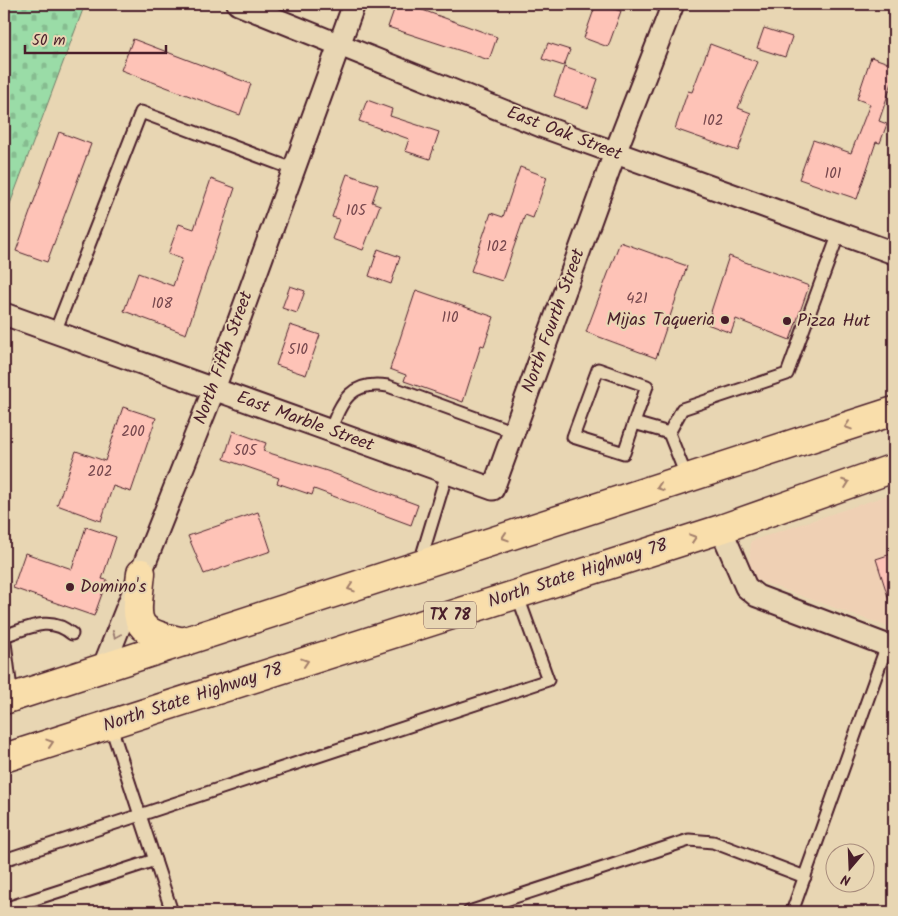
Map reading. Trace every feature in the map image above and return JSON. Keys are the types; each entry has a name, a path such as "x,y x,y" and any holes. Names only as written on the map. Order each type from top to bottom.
{"main road":[{"path":"8,698 894,411"},
{"name":"North State Highway 78","path":"4,758 721,529 894,468"},
{"path":"141,574 138,612 143,628 156,636 184,642"}],"street":[{"name":"East Oak Street","path":"238,4 615,153 894,253"},
{"name":"North Fifth Street","path":"103,668 214,389 354,4"},
{"name":"North Fourth Street","path":"493,489 615,153 673,4"},
{"name":"East Marble Street","path":"4,314 493,489"},
{"path":"721,529 746,587 757,596 890,647"}],"lane":[{"path":"55,332 141,112 293,170"},
{"path":"669,433 682,409 787,374 839,233"},
{"path":"598,369 647,386 634,423 624,453 573,437 598,369"},
{"path":"330,431 339,409 348,395 359,387 373,384 388,386 514,432"},
{"path":"634,423 669,433"},
{"path":"669,433 687,478"},
{"path":"419,566 447,473"},
{"path":"4,860 548,680 517,594"},
{"path":"8,698 4,636 45,623 62,626 72,634"},
{"path":"792,912 890,647"},
{"path":"110,724 172,912"},
{"path":"469,912 689,840 713,842 805,877"},
{"path":"4,909 155,860"}],"shaded area":[{"path":"894,493 894,629 748,577 751,541"}],"green space":[{"path":"4,4 85,4 4,220"}],"building":[{"path":"396,4 406,4 497,37 489,60 388,27"},
{"path":"596,4 621,11 608,47 584,38"},
{"path":"764,28 792,37 785,57 757,48"},
{"path":"133,39 251,84 240,115 121,70"},
{"path":"548,43 570,50 564,66 542,59"},
{"path":"710,44 758,62 738,108 751,113 738,151 675,129 688,91 692,92"},
{"path":"871,57 894,65 894,77 879,121 887,124 880,143 876,142 857,199 799,179 813,140 851,153 870,104 857,99"},
{"path":"564,67 598,79 588,108 554,96"},
{"path":"367,100 392,109 390,116 439,132 430,159 405,151 409,139 359,121"},
{"path":"59,132 91,144 47,262 16,251"},
{"path":"520,167 547,177 533,218 525,215 502,281 471,271 491,213 503,217"},
{"path":"347,174 378,185 372,202 380,205 363,250 332,239 339,219 332,217"},
{"path":"211,179 235,188 186,334 124,311 138,273 173,286 182,259 168,254 179,224 194,229"},
{"path":"620,242 687,266 656,358 586,332"},
{"path":"378,249 400,257 391,284 369,276"},
{"path":"729,256 809,286 790,340 736,319 731,333 707,324"},
{"path":"290,286 305,291 297,313 282,308"},
{"path":"416,290 494,317 484,346 481,345 463,402 404,381 406,375 390,369"},
{"path":"290,325 320,335 306,375 276,365"},
{"path":"123,407 156,418 131,492 113,486 101,521 57,505 76,451 105,461"},
{"path":"233,431 266,443 263,451 327,471 418,505 411,525 314,489 312,495 277,483 279,478 224,459"},
{"path":"258,512 271,551 204,574 188,536"},
{"path":"86,527 116,537 102,579 107,580 94,616 13,588 25,553 72,569"},
{"path":"894,553 894,605 891,606 876,559"}],"place":[{"name":"Mijas Taqueria","path":"725,320"},
{"name":"Pizza Hut","path":"787,321"},
{"name":"Domino's","path":"70,587"}]}
